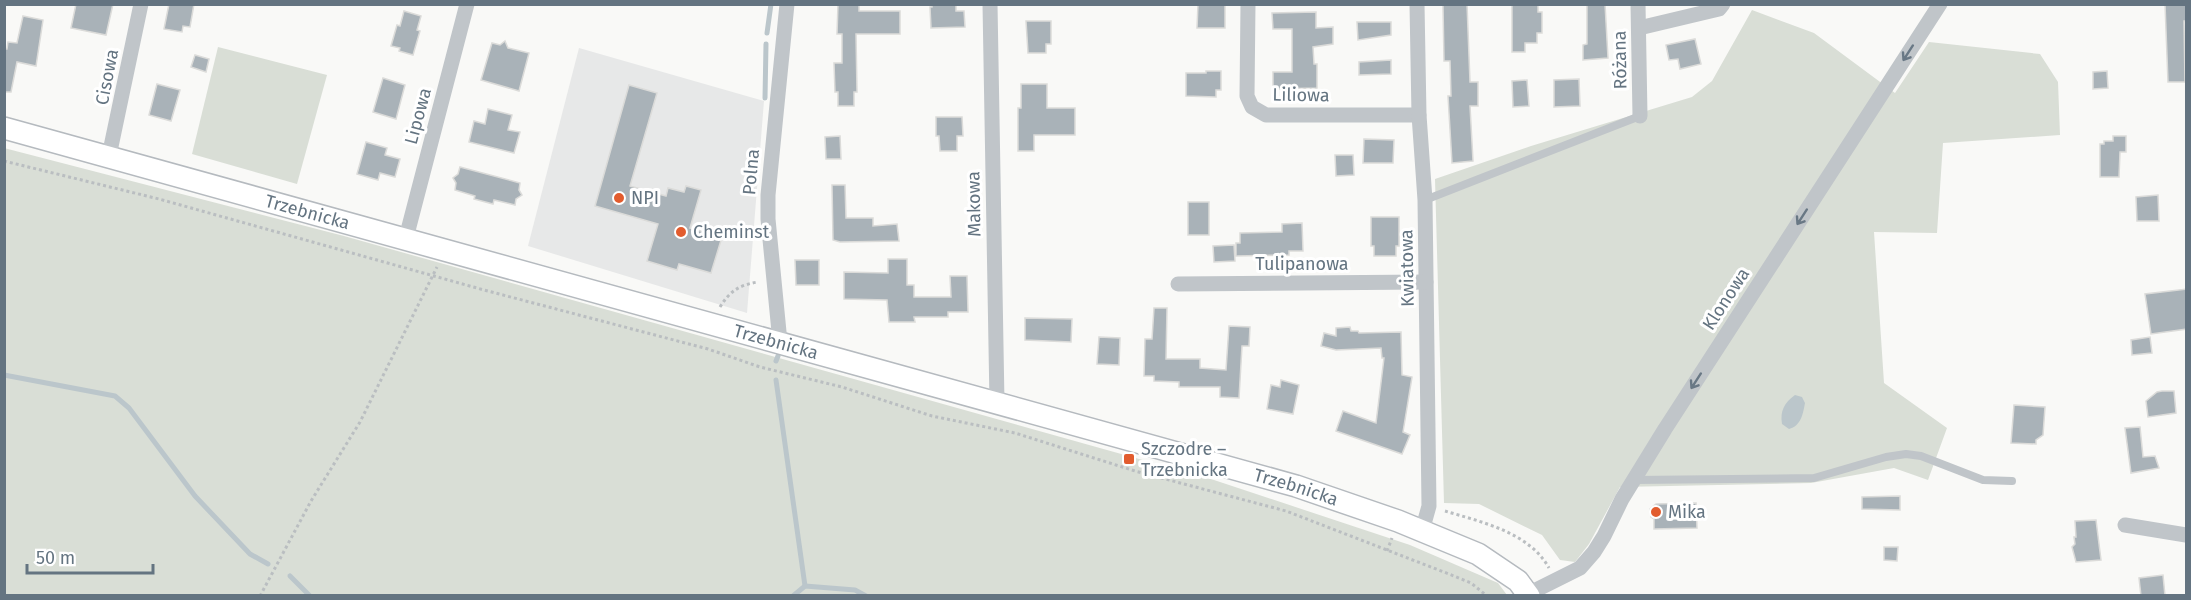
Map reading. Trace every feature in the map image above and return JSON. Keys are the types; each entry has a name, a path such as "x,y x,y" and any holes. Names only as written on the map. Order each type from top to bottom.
{"street":[{"name":"Cisowa","path":"109,156 141,4"},
{"name":"Lipowa","path":"406,238 467,4"},
{"name":"Polna","path":"780,342 768,219 768,195 787,4"},
{"name":"Makowa","path":"990,4 997,403"},
{"name":"Liliowa","path":"1248,4 1247,96 1252,107 1266,115 1419,115"},
{"name":"Kwiatowa","path":"1417,4 1419,115 1425,200 1430,506 1422,531"},
{"name":"Różana","path":"1638,4 1640,116"},
{"path":"1639,28 1719,9 1723,4"},
{"name":"Klonowa","path":"1528,595 1580,568 1594,552 1634,480 1940,4"},
{"name":"Trzebnicka","path":"4,128 1296,486 1422,531 1478,554 1518,581 1528,595"},
{"name":"Tulipanowa","path":"1178,284 1426,282"},
{"path":"2125,525 2187,535"}],"lane":[{"path":"1425,200 1640,116"},
{"path":"1634,480 1814,478 1886,457 1906,454 1921,456 1983,480 2013,481"}],"path":[{"path":"4,161 159,199 708,348 760,367 842,387 932,416 1015,433 1135,471 1286,511 1471,583 1487,596"},
{"path":"260,596 311,501 360,422 434,275 444,249"},
{"path":"708,348 720,306 734,290 748,284 774,280"},
{"path":"1430,506 1509,532 1536,551 1546,562 1556,580"}],"shaded area":[{"path":"1752,10 1814,33 1895,93 1929,42 2040,54 2058,82 2060,135 1943,143 1937,233 1874,232 1884,383 1947,428 1928,480 1894,468 1811,483 1620,487 1589,544 1575,562 1560,560 1542,535 1479,504 1444,503 1435,179 1531,146 1692,97 1712,81"},
{"path":"218,47 327,75 297,184 192,154"},
{"path":"579,48 764,101 747,313 528,246"},
{"path":"4,148 344,236 1214,480 1410,545 1498,583 1507,595 5,595"},
{"path":"1795,395 1802,397 1805,403 1799,422 1789,429 1782,424 1782,411"}],"building":[{"path":"76,4 113,4 106,35 71,28"},
{"path":"169,4 194,4 190,27 183,26 182,32 164,29"},
{"path":"838,4 859,4 859,11 900,11 900,34 856,34 857,92 854,92 854,106 838,106 838,92 835,92 834,63 842,63 842,34 837,34"},
{"path":"932,4 956,4 956,11 964,11 965,27 931,28 930,7"},
{"path":"1198,4 1225,4 1225,28 1197,28"},
{"path":"1467,4 1470,82 1478,82 1478,106 1470,106 1473,161 1452,163 1448,96 1451,96 1450,61 1444,61 1443,6"},
{"path":"1512,4 1538,4 1538,12 1542,12 1542,33 1537,33 1537,43 1525,43 1525,52 1512,52"},
{"path":"1587,4 1605,4 1608,58 1583,60 1583,45 1587,44"},
{"path":"2165,4 2186,4 2185,82 2168,82"},
{"path":"404,11 421,16 417,30 420,31 413,55 391,46"},
{"path":"1316,12 1316,28 1333,27 1333,44 1313,47 1314,64 1317,64 1317,88 1273,89 1273,72 1292,72 1292,29 1273,29 1272,13"},
{"path":"23,16 43,20 36,66 17,62 11,92 4,92 4,49 7,49 8,42 17,43"},
{"path":"1026,21 1051,21 1051,44 1046,44 1046,53 1028,53"},
{"path":"1357,22 1391,22 1391,35 1358,40"},
{"path":"1695,39 1701,64 1680,69 1678,59 1669,60 1666,45"},
{"path":"505,41 508,48 529,53 519,91 481,80 492,43 500,45"},
{"path":"195,55 209,59 206,72 191,67"},
{"path":"1391,60 1391,74 1359,75 1359,62"},
{"path":"1206,71 1221,71 1221,90 1216,90 1216,97 1186,96 1186,73 1206,73"},
{"path":"2107,71 2108,88 2093,89 2093,72"},
{"path":"383,78 405,85 396,119 373,112"},
{"path":"1579,79 1580,106 1554,107 1554,80"},
{"path":"1527,80 1529,106 1513,107 1512,81"},
{"path":"157,84 180,90 171,121 149,115"},
{"path":"1021,84 1047,84 1047,108 1075,108 1075,135 1034,135 1034,151 1018,151 1018,108 1021,108"},
{"path":"629,85 657,93 630,186 666,196 668,188 684,192 686,186 701,190 690,228 722,237 711,273 679,264 677,270 647,261 658,224 595,206"},
{"path":"488,109 512,115 508,130 520,132 514,153 469,142 474,121 485,124"},
{"path":"936,117 962,117 963,136 957,136 957,151 940,151 939,136 936,136"},
{"path":"840,136 841,159 826,159 825,137"},
{"path":"2113,136 2126,136 2126,152 2120,152 2119,177 2100,177 2100,144 2104,144 2104,141 2113,141"},
{"path":"1364,139 1394,140 1393,163 1363,163"},
{"path":"366,142 387,148 385,155 400,159 395,177 380,173 378,180 357,174"},
{"path":"1335,155 1353,155 1354,175 1336,176"},
{"path":"460,167 520,183 519,190 522,195 516,199 515,205 494,200 493,204 474,199 475,196 455,190 456,183 453,178 458,174"},
{"path":"832,185 845,185 846,218 873,218 873,226 897,224 899,241 840,242 833,240"},
{"path":"2158,195 2159,221 2137,221 2136,197"},
{"path":"1188,202 1209,202 1209,235 1188,235"},
{"path":"1371,217 1399,217 1399,246 1396,246 1396,256 1374,256 1374,246 1371,246"},
{"path":"1302,223 1303,251 1289,251 1289,255 1236,256 1236,243 1240,243 1240,233 1282,232 1282,224"},
{"path":"1234,245 1235,261 1214,262 1213,246"},
{"path":"888,259 907,259 907,285 914,285 914,297 951,297 950,276 967,276 968,312 948,312 948,317 914,317 915,322 889,322 887,300 844,299 844,272 888,273"},
{"path":"795,260 819,260 819,285 796,285"},
{"path":"2187,289 2187,329 2151,334 2145,294"},
{"path":"1154,308 1167,308 1166,359 1200,359 1200,368 1226,370 1229,326 1250,327 1249,346 1242,346 1239,398 1220,397 1220,387 1179,387 1179,382 1154,381 1154,376 1144,376 1145,339 1152,339"},
{"path":"1025,318 1072,319 1071,342 1025,340"},
{"path":"1350,327 1351,331 1359,333 1401,332 1402,375 1412,377 1403,432 1410,435 1402,454 1336,431 1343,411 1376,423 1384,358 1382,358 1381,348 1336,350 1321,346 1324,333 1336,336 1336,328"},
{"path":"1099,337 1120,338 1119,365 1097,364"},
{"path":"2150,337 2152,353 2132,355 2131,340"},
{"path":"1281,380 1299,385 1293,414 1267,409 1271,385 1280,387"},
{"path":"2174,391 2176,413 2148,417 2146,401 2157,392"},
{"path":"2014,405 2045,407 2043,435 2036,440 2036,444 2011,443"},
{"path":"2140,427 2143,457 2155,456 2159,468 2131,473 2125,428"},
{"path":"1900,496 1900,510 1862,509 1862,497"},
{"path":"1696,503 1697,528 1654,529 1654,519 1651,517 1650,509 1656,504"},
{"path":"2096,520 2101,560 2076,562 2072,547 2075,544 2074,537 2076,537 2075,521"},
{"path":"1884,547 1898,547 1897,561 1884,560"},
{"path":"2163,575 2165,596 2141,596 2139,578"}],"waterway":[{"path":"767,33 771,4"},
{"path":"765,98 766,44"},
{"path":"776,361 778,356"},
{"path":"4,375 115,396 129,408 195,496 250,554 268,564"},
{"path":"776,380 805,586"},
{"path":"290,576 310,596"},
{"path":"793,596 805,586 855,590 866,596"}],"place":[{"name":"NPI","path":"619,198"},
{"name":"Cheminst","path":"681,232"},
{"name":"Szczodre – Trzebnicka","path":"1129,459"},
{"name":"Mika","path":"1656,512"}]}
